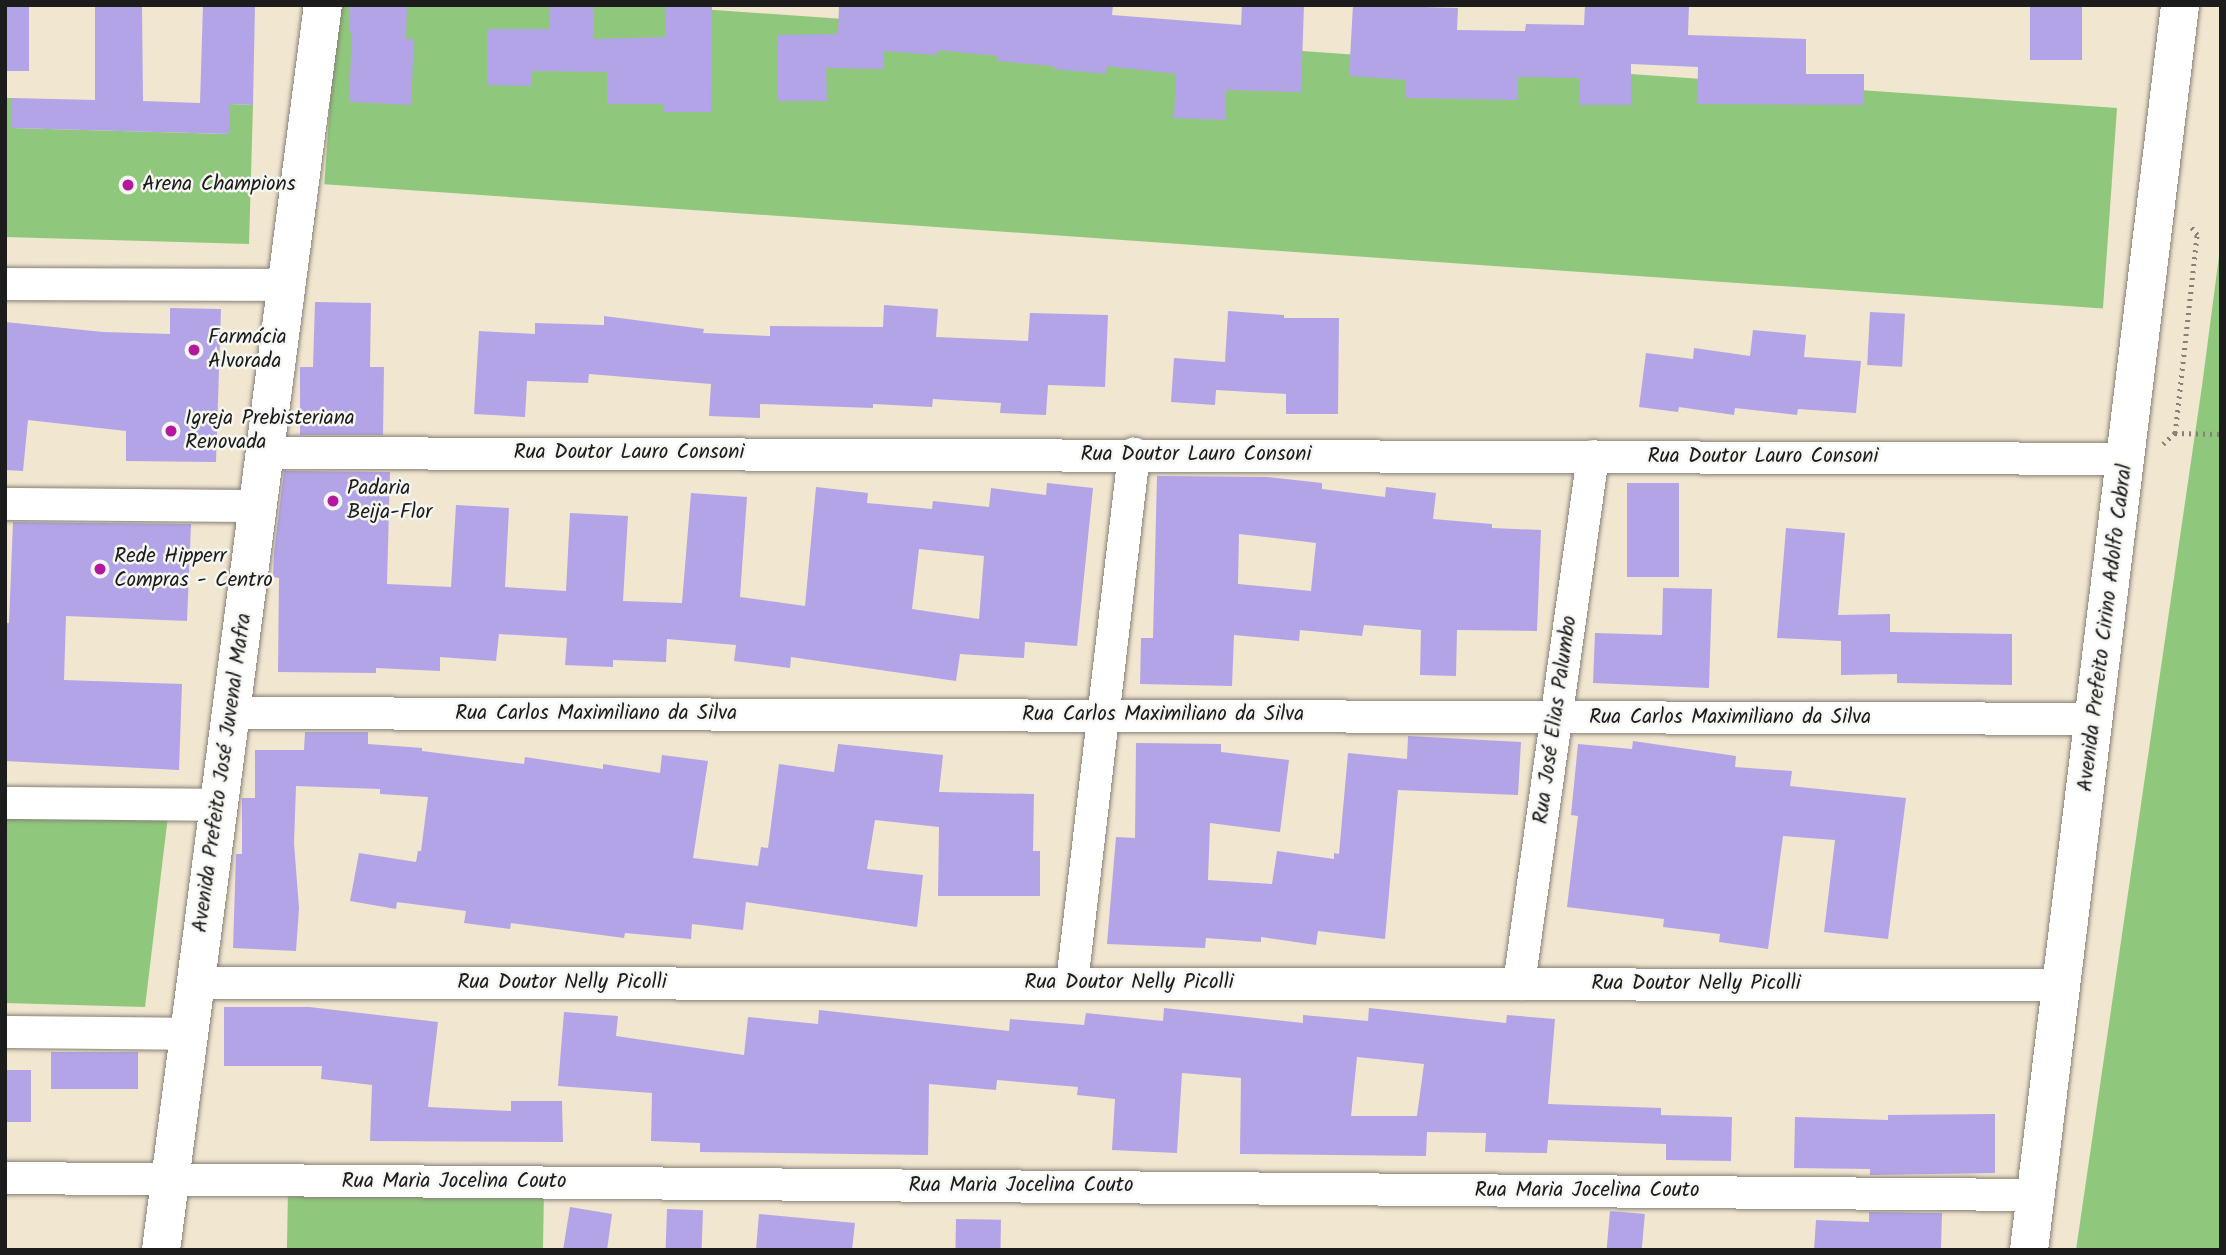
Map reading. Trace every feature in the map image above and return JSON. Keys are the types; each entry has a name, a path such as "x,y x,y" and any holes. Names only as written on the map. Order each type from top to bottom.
{"main road":[{"name":"Avenida Prefeito José Juvenal Mafra","path":"161,1250 323,5"},
{"name":"Avenida Prefeito Cirino Adolfo Cabral","path":"2029,1250 2180,5"}],"street":[{"path":"5,284 288,285"},
{"name":"Rua Doutor Lauro Consoni","path":"265,453 2127,458"},
{"path":"1072,982 1134,454"},
{"name":"Rua José Elias Palumbo","path":"1519,984 1593,456"},
{"path":"5,504 258,506"},
{"name":"Rua Carlos Maximiliano da Silva","path":"231,713 2094,719"},
{"path":"5,803 219,805"},
{"name":"Rua Doutor Nelly Picolli","path":"196,982 2061,985"},
{"path":"5,1032 189,1034"},
{"name":"Rua Maria Jocelina Couto","path":"5,1178 2036,1195"}],"path":[{"path":"2175,433 2221,434"}],"green space":[{"path":"337,5 644,5 2117,108 2103,309 324,184"},
{"name":"Arena Champions","path":"5,98 12,98 12,128 228,134 229,104 253,105 249,244 5,237"},
{"path":"2221,241 2221,1250 2076,1250 2202,386"},
{"path":"5,811 168,816 145,1007 5,1003"},
{"path":"288,1188 544,1192 543,1250 287,1250"}],"building":[{"path":"5,5 29,5 29,71 5,71"},
{"path":"95,5 142,5 143,101 200,103 203,5 255,5 253,105 230,104 229,134 12,128 12,98 95,100"},
{"path":"349,5 407,5 406,39 414,39 411,105 349,102 352,32 349,32"},
{"path":"550,5 594,5 594,39 665,37 665,5 712,5 711,112 664,112 664,104 607,104 607,72 532,71 532,86 487,85 487,29 549,29"},
{"path":"839,5 1113,5 1112,15 1241,25 1242,5 1304,5 1301,92 1226,90 1225,120 1174,118 1176,74 1107,66 1106,74 1053,69 1053,66 998,61 998,56 937,50 937,55 884,51 884,69 826,68 827,101 778,101 777,35 838,34"},
{"path":"1353,5 1458,8 1457,30 1525,31 1526,24 1584,25 1585,5 1689,5 1688,35 1806,39 1806,74 1864,74 1864,105 1697,104 1698,67 1631,64 1631,105 1580,105 1580,78 1518,77 1518,100 1405,98 1406,80 1349,76"},
{"path":"2030,5 2082,5 2082,60 2030,60"},
{"path":"315,302 371,303 370,367 384,367 383,435 300,435 300,367 313,367"},
{"path":"884,305 938,309 936,337 1028,341 1030,313 1108,315 1105,387 1048,385 1046,415 1000,413 1001,403 933,399 932,407 760,404 760,418 709,416 711,384 589,374 588,383 527,381 525,417 474,414 479,331 535,334 535,323 604,325 604,316 704,329 703,333 770,336 770,326 883,327"},
{"path":"170,308 221,309 216,462 126,461 126,431 28,420 23,471 5,470 5,322 103,332 170,334"},
{"path":"1228,311 1284,315 1284,318 1339,318 1338,414 1286,414 1286,394 1216,390 1215,405 1171,402 1174,358 1225,362"},
{"path":"1870,312 1905,314 1902,367 1867,365"},
{"path":"1753,330 1806,335 1804,357 1861,361 1856,413 1798,409 1797,415 1735,408 1734,415 1679,407 1678,412 1639,407 1646,353 1693,359 1694,348 1750,356"},
{"path":"284,471 390,472 387,584 451,587 456,505 509,508 505,587 566,591 570,513 628,516 623,601 682,603 691,493 747,497 740,597 805,606 816,487 868,493 867,503 932,509 933,501 989,507 991,488 1046,495 1047,483 1093,488 1077,646 1025,642 1024,658 960,654 956,681 791,657 790,668 734,661 736,645 667,639 666,662 613,660 613,667 565,665 567,638 499,634 496,661 440,657 440,671 376,668 376,673 278,672 279,578 273,577","holes":["919,549 984,556 979,619 912,609"]},
{"path":"1157,476 1267,477 1322,483 1322,489 1385,497 1386,487 1436,493 1433,519 1492,524 1492,528 1541,530 1537,631 1457,630 1456,676 1420,675 1421,630 1364,625 1362,636 1300,630 1299,641 1234,635 1232,686 1140,684 1141,638 1153,638","holes":["1239,534 1316,543 1311,591 1238,584"]},
{"path":"1627,483 1679,483 1679,577 1627,577"},
{"path":"13,522 191,524 187,621 66,616 64,680 182,684 179,770 5,761 5,623 9,623"},
{"path":"1786,528 1845,533 1838,615 1890,614 1890,632 2012,634 2012,685 1897,683 1897,674 1841,675 1841,641 1777,638"},
{"path":"1663,588 1712,589 1709,688 1593,683 1595,633 1662,635"},
{"path":"305,732 368,732 368,744 422,748 422,751 524,764 525,757 603,769 603,764 660,773 662,755 708,761 693,858 758,866 761,847 768,848 779,764 834,772 838,744 943,755 939,792 1034,794 1033,851 1040,851 1040,896 938,896 939,827 875,820 867,869 923,875 917,927 746,902 743,930 692,924 691,939 625,933 624,938 511,923 510,929 464,923 466,911 397,902 396,909 350,901 359,853 416,862 418,851 421,851 428,797 380,794 380,789 296,786 294,843 299,908 296,951 233,948 236,854 242,854 242,798 255,798 255,750 304,750"},
{"path":"1408,736 1521,742 1518,795 1398,790 1385,939 1318,931 1316,945 1261,937 1261,942 1206,938 1205,948 1107,944 1116,837 1135,838 1136,743 1221,744 1221,752 1289,760 1280,832 1210,823 1208,880 1272,884 1277,851 1334,859 1334,853 1339,854 1348,753 1407,759"},
{"path":"1633,741 1736,756 1735,767 1792,771 1790,786 1906,798 1888,939 1824,932 1835,840 1783,836 1768,949 1719,942 1720,934 1663,927 1664,919 1567,907 1578,816 1571,815 1578,744 1632,749"},
{"path":"224,1007 309,1007 438,1022 428,1107 511,1111 511,1101 562,1101 563,1142 370,1141 372,1085 321,1079 322,1066 224,1066"},
{"path":"1164,1008 1303,1023 1303,1015 1368,1021 1369,1008 1506,1023 1507,1015 1555,1019 1548,1104 1661,1108 1661,1115 1732,1117 1731,1161 1666,1160 1666,1144 1548,1140 1547,1153 1485,1152 1486,1133 1427,1132 1426,1156 1240,1154 1241,1078 1182,1073 1177,1153 1112,1150 1115,1099 1077,1095 1078,1087 997,1080 996,1090 929,1084 928,1155 700,1152 700,1143 651,1141 652,1093 558,1086 564,1012 618,1016 616,1036 744,1055 748,1017 818,1024 819,1010 1009,1031 1010,1019 1084,1025 1086,1013 1163,1021","holes":["1357,1057 1424,1064 1417,1116 1351,1116"]},
{"path":"51,1052 138,1052 138,1089 51,1089"},
{"path":"5,1070 31,1070 31,1122 5,1122"},
{"path":"1995,1114 1995,1173 1870,1175 1870,1169 1794,1168 1795,1117 1888,1120 1888,1115"},
{"path":"570,1207 612,1214 607,1250 563,1250"},
{"path":"667,1209 703,1210 702,1250 666,1250"},
{"path":"1610,1211 1645,1214 1642,1250 1607,1250"},
{"path":"1869,1212 1942,1213 1941,1250 1814,1250 1816,1220 1869,1222"},
{"path":"759,1214 855,1223 852,1250 756,1250"},
{"path":"956,1219 1001,1220 1000,1250 955,1250"}],"place":[{"name":"Arena Champions","path":"128,185"},
{"name":"Farmácia Alvorada","path":"194,350"},
{"name":"Igreja Prebisteriana Renovada","path":"171,431"},
{"name":"Padaria Beija-Flor","path":"333,501"},
{"name":"Rede Hipperr Compras - Centro","path":"100,569"}]}
